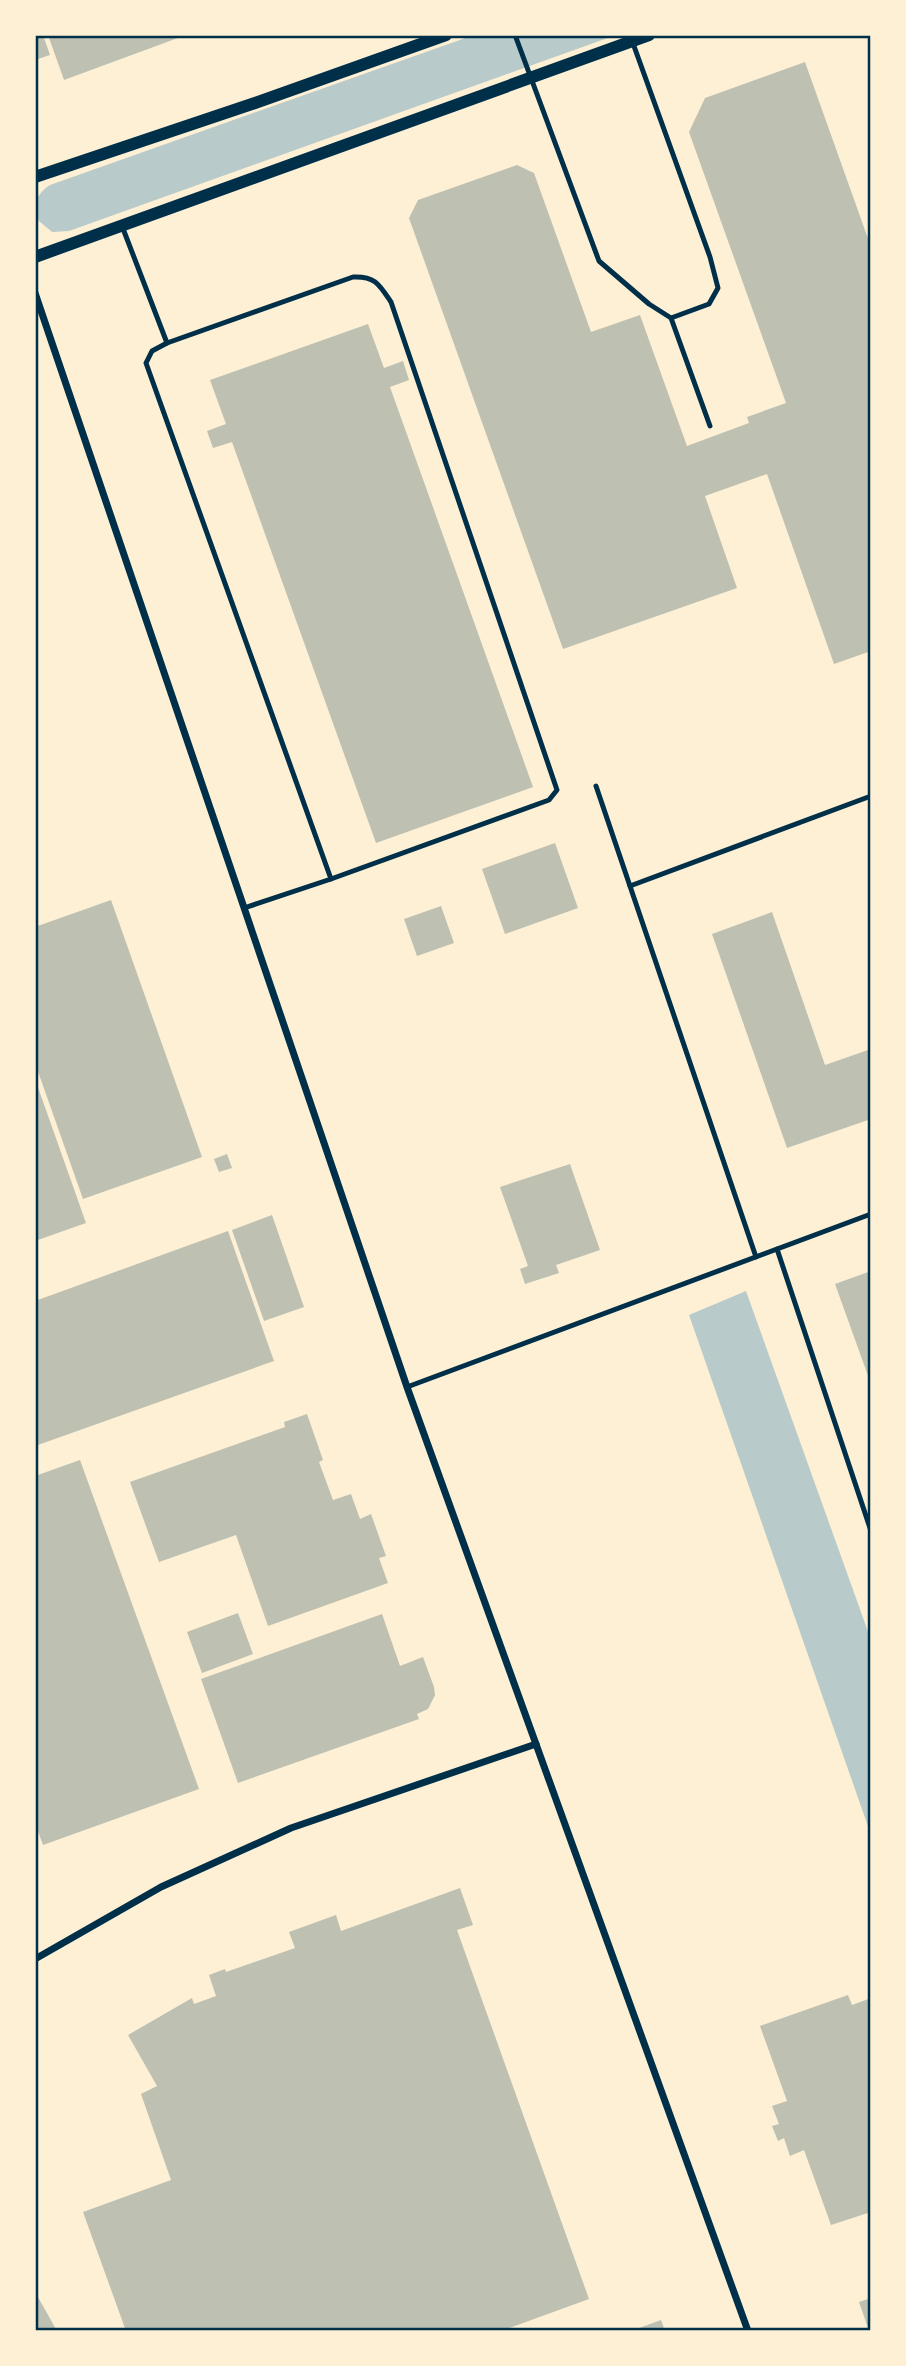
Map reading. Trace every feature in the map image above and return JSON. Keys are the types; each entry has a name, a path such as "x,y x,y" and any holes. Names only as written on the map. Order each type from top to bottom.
{"street":[{"path":"35,177 446,35"},
{"path":"35,257 530,78 631,38 649,35"},
{"path":"35,293 407,1387 748,2331"},
{"path":"35,1958 161,1887 291,1828 536,1744"}],"lane":[{"path":"515,35 599,261 649,304 671,318 710,426"},
{"path":"631,38 710,257 718,288 709,304 671,318"},
{"path":"122,226 167,343"},
{"path":"244,908 331,879 548,800 557,790 391,302 380,285 368,276 353,277 167,343 152,351 146,363 331,879"},
{"path":"596,786 756,1257"},
{"path":"630,886 871,796"},
{"path":"407,1387 871,1214"},
{"path":"777,1249 871,1531"}],"shaded area":[{"path":"474,35 616,35 69,231 52,232 39,221 37,201 41,192 50,185"},
{"path":"746,1291 871,1640 871,1835 689,1315"}],"building":[{"path":"35,35 43,35 50,55 35,60"},
{"path":"48,35 186,35 64,80"},
{"path":"805,62 871,247 871,651 834,664 767,474 705,496 737,588 563,649 409,218 418,200 517,165 534,173 591,332 640,315 687,446 749,423 747,417 786,403 689,132 705,98"},
{"path":"368,324 384,368 403,361 409,380 390,387 533,787 376,843 232,442 213,448 207,431 226,424 210,380"},
{"path":"555,843 578,908 505,934 482,869"},
{"path":"111,900 202,1157 83,1199 35,1063 35,927"},
{"path":"441,906 454,943 417,956 404,919"},
{"path":"772,912 825,1065 871,1049 871,1119 787,1148 712,934"},
{"path":"35,1079 86,1223 35,1241"},
{"path":"227,1154 232,1168 219,1172 214,1159"},
{"path":"570,1164 600,1250 556,1265 559,1273 525,1284 520,1269 528,1266 500,1187"},
{"path":"272,1215 304,1307 264,1321 232,1230"},
{"path":"228,1231 274,1361 35,1446 35,1301"},
{"path":"871,1271 871,1384 835,1284"},
{"path":"307,1414 323,1460 319,1462 333,1500 351,1494 360,1519 371,1514 386,1556 379,1558 388,1583 268,1626 236,1535 159,1562 130,1482 285,1427 284,1422"},
{"path":"80,1460 199,1789 43,1845 35,1823 35,1476"},
{"path":"238,1613 253,1654 202,1673 187,1632"},
{"path":"382,1614 400,1666 423,1657 435,1695 428,1709 417,1714 419,1719 238,1783 201,1679"},
{"path":"460,1888 473,1925 457,1930 589,2299 501,2331 126,2331 83,2212 171,2180 141,2094 157,2086 128,2035 192,1998 194,2004 216,1996 209,1975 225,1969 226,1972 295,1948 289,1932 336,1915 341,1931"},
{"path":"848,1995 852,2005 871,1998 871,2212 831,2225 804,2150 790,2156 784,2138 778,2141 772,2126 779,2124 772,2106 787,2101 760,2026"},
{"path":"35,2292 43,2306 57,2331 35,2331"},
{"path":"871,2298 871,2331 869,2331 859,2302"},
{"path":"661,2320 665,2331 631,2331"}]}
